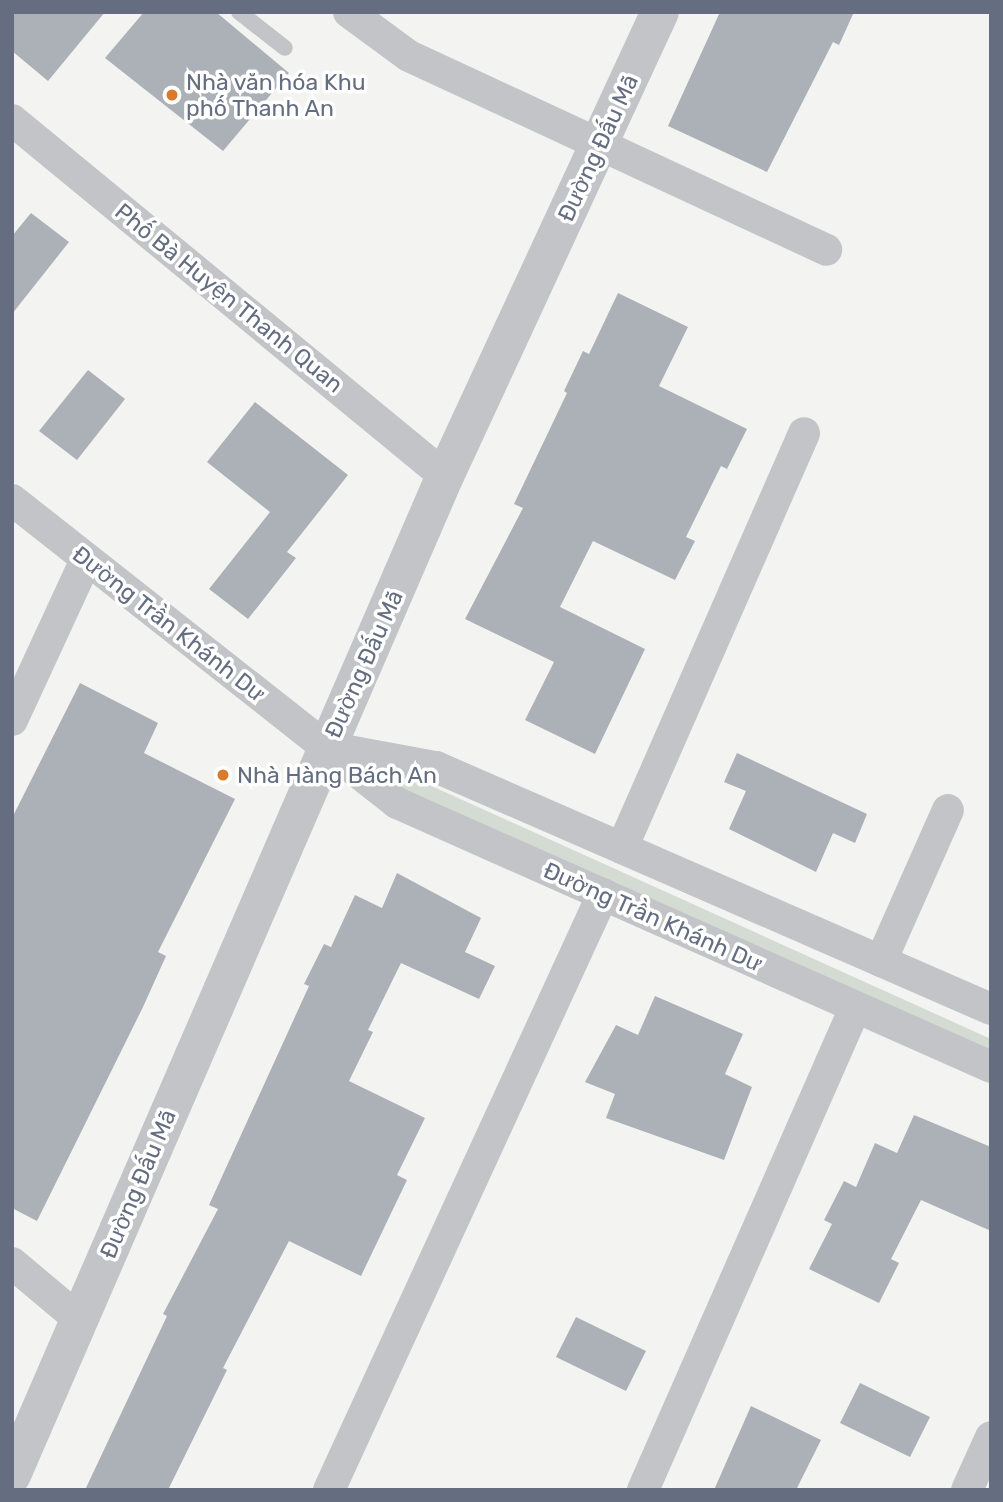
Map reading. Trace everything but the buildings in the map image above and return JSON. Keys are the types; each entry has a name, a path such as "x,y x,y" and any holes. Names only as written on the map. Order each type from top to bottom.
{"street":[{"path":"349,12 410,56 826,250"},
{"name":"Đường Đấu Mã","path":"12,1475 445,477 660,12"},
{"name":"Phố Bà Huyện Thanh Quan","path":"12,120 445,477"},
{"path":"622,848 804,433"},
{"name":"Đường Trần Khánh Dư","path":"12,500 397,803 991,1068"},
{"path":"12,720 86,560"},
{"name":"Đường Trần Khánh Dư","path":"327,748 436,767 991,1009"},
{"path":"881,961 948,810"},
{"path":"330,1490 603,894"},
{"path":"643,1490 855,1009"},
{"path":"12,1263 80,1320"},
{"path":"970,1489 991,1437"}],"lane":[{"path":"239,12 285,48"}],"shaded area":[{"path":"398,774 405,774 991,1039 991,1059 397,791"}],"place":[{"name":"Nhà văn hóa Khu phố Thanh An","path":"172,95"},
{"name":"Nhà Hàng Bách An","path":"223,775"}]}
